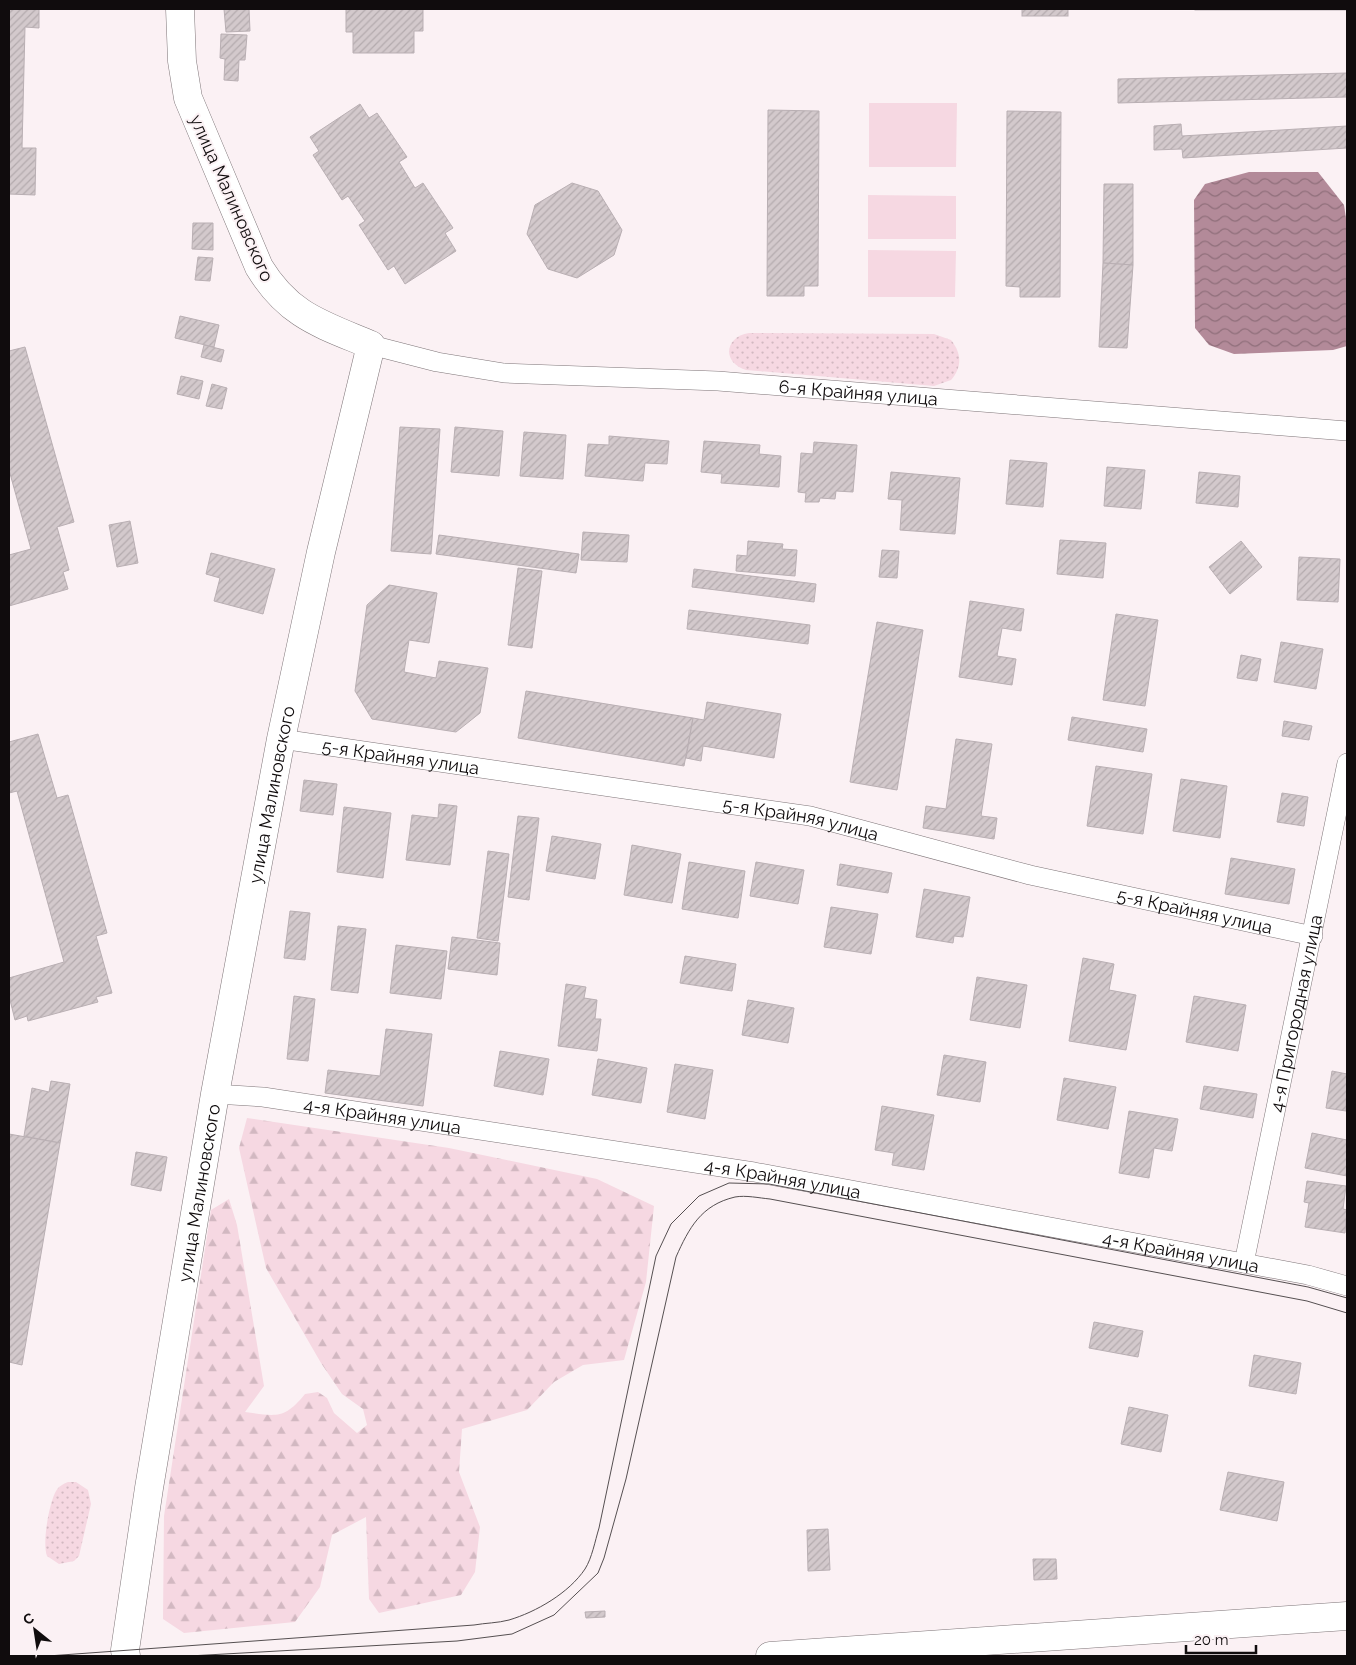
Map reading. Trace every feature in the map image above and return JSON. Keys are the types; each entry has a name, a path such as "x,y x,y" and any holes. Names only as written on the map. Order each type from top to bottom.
{"street":[{"name":"улица Малиновского","path":"126,1656 124,1650 149,1488 214,1094 281,739 321,552 371,345 292,308 272,288 260,267 188,98 182,61 180,9"},
{"name":"6-я Крайняя улица","path":"371,345 437,362 504,373 718,381 1347,431"},
{"name":"5-я Крайняя улица","path":"281,739 810,816 1030,875 1313,936"},
{"name":"4-я Пригородная улица","path":"1244,1263 1313,936 1347,763"},
{"name":"4-я Крайняя улица","path":"214,1094 264,1097 754,1172 1308,1275 1347,1286"},
{"path":"770,1656 947,1651 1347,1616"}],"green space":[{"path":"869,103 957,103 956,167 869,167"},
{"path":"868,195 956,196 956,239 868,239"},
{"path":"868,250 956,251 955,297 868,297"},
{"path":"749,333 934,334 951,340 959,355 959,365 951,380 934,386 746,370 738,367 733,362 729,350 735,339"},
{"path":"247,1118 449,1148 597,1179 654,1206 646,1282 624,1360 583,1365 554,1382 527,1410 462,1429 459,1472 480,1527 475,1572 461,1595 379,1613 369,1599 366,1517 332,1535 320,1587 295,1622 184,1633 163,1619 164,1516 211,1210 229,1199 237,1225 264,1386 245,1412 264,1415 279,1414 291,1408 305,1394 318,1392 327,1398 334,1413 357,1433 367,1425 363,1409 342,1394 321,1363 266,1268 239,1148"},
{"path":"68,1482 76,1482 88,1490 91,1504 79,1556 74,1561 59,1564 47,1556 45,1542 53,1497 58,1488"}],"water":[{"path":"1249,172 1318,172 1344,205 1347,225 1347,346 1333,350 1234,354 1209,345 1195,328 1194,200 1205,184"}],"building":[{"path":"9,9 39,9 39,28 25,27 22,148 36,148 35,195 9,194"},
{"path":"224,9 249,9 250,31 226,32"},
{"path":"346,9 423,9 423,31 414,31 414,53 353,53 353,32 346,32"},
{"path":"1022,9 1068,9 1068,16 1022,16"},
{"path":"1347,9 1347,10 1195,10"},
{"path":"221,34 247,35 245,60 239,60 238,81 224,80 225,59 220,58"},
{"path":"1347,73 1347,97 1118,103 1118,79"},
{"path":"360,104 369,118 377,113 407,157 399,162 415,188 423,183 453,228 445,233 456,251 405,284 394,266 388,270 359,225 365,221 348,196 342,200 313,155 319,151 310,137"},
{"path":"768,110 819,111 818,286 804,286 804,296 767,296"},
{"path":"1007,111 1061,112 1060,297 1020,297 1020,287 1006,286"},
{"path":"1181,124 1182,136 1347,126 1347,148 1183,158 1182,149 1154,150 1154,126"},
{"path":"572,183 598,191 622,230 614,255 577,278 548,269 527,234 535,205"},
{"path":"1104,184 1133,184 1133,265 1103,263"},
{"path":"193,223 213,223 213,250 192,249"},
{"path":"198,257 213,258 210,281 195,280"},
{"path":"1103,263 1133,265 1127,348 1099,347"},
{"path":"180,316 219,325 214,347 175,338"},
{"path":"204,345 224,350 221,362 201,357"},
{"path":"25,347 74,522 57,527 69,570 63,572 68,589 9,606 9,555 31,549 9,470 9,351"},
{"path":"181,376 203,381 199,399 177,394"},
{"path":"212,384 227,388 222,409 206,406"},
{"path":"400,427 440,429 431,554 391,551"},
{"path":"455,427 503,431 499,476 451,472"},
{"path":"524,432 566,435 563,479 520,476"},
{"path":"609,436 669,441 667,464 645,463 643,481 585,476 588,444 609,445"},
{"path":"704,441 760,445 759,454 781,456 779,487 721,483 722,474 701,472"},
{"path":"814,442 857,445 853,492 836,491 835,499 820,498 819,502 805,502 806,493 798,492 801,453 813,454"},
{"path":"1010,460 1047,463 1043,507 1006,504"},
{"path":"1107,467 1145,470 1141,509 1104,506"},
{"path":"891,472 960,478 955,534 900,530 902,500 888,499"},
{"path":"1199,472 1240,476 1238,507 1196,503"},
{"path":"130,521 138,563 117,567 109,525"},
{"path":"583,532 629,535 627,562 581,560"},
{"path":"439,535 579,554 576,573 436,554"},
{"path":"1060,540 1106,543 1103,578 1057,574"},
{"path":"748,541 783,544 782,549 797,550 795,576 736,571 737,555 747,556"},
{"path":"1241,541 1262,567 1230,594 1209,567"},
{"path":"882,550 899,551 897,578 879,577"},
{"path":"211,553 275,569 263,614 214,601 220,578 206,574"},
{"path":"1299,557 1340,559 1338,602 1297,600"},
{"path":"518,568 542,571 532,648 508,645"},
{"path":"694,569 816,584 814,602 692,587"},
{"path":"389,585 437,593 429,643 409,640 404,672 436,678 439,661 488,668 480,713 456,732 372,719 355,691 367,605"},
{"path":"970,601 1024,609 1021,631 1002,628 997,656 1016,659 1012,685 959,677"},
{"path":"689,610 810,625 808,644 687,629"},
{"path":"1116,614 1158,620 1145,706 1103,700"},
{"path":"877,622 923,630 897,790 850,782"},
{"path":"1281,642 1323,649 1316,689 1274,682"},
{"path":"1241,655 1261,659 1257,681 1237,678"},
{"path":"526,691 693,718 684,766 518,738"},
{"path":"707,702 781,714 774,758 703,746 701,761 686,758 693,718 704,720"},
{"path":"1072,717 1147,729 1143,752 1068,740"},
{"path":"1284,721 1312,726 1309,740 1282,736"},
{"path":"38,734 57,798 68,795 107,933 96,936 112,993 96,997 98,1002 28,1021 27,1016 15,1020 9,996 9,978 64,962 17,791 9,793 9,742"},
{"path":"956,739 992,744 981,816 997,818 994,839 923,828 926,806 946,809"},
{"path":"1096,766 1152,774 1143,834 1087,826"},
{"path":"1181,779 1227,786 1220,838 1173,831"},
{"path":"304,780 337,784 333,815 300,811"},
{"path":"1282,793 1308,797 1304,826 1277,822"},
{"path":"439,804 457,806 450,865 406,860 412,815 438,818"},
{"path":"344,807 391,813 383,878 337,872"},
{"path":"518,816 539,818 529,900 508,897"},
{"path":"552,836 601,844 595,879 546,871"},
{"path":"632,845 681,854 672,903 624,895"},
{"path":"488,851 509,854 498,941 477,938"},
{"path":"1231,858 1295,869 1289,904 1225,894"},
{"path":"689,862 745,871 738,918 682,909"},
{"path":"756,862 804,870 798,904 750,896"},
{"path":"840,864 892,873 888,893 837,885"},
{"path":"924,889 970,897 963,937 954,936 953,943 916,937"},
{"path":"831,907 878,914 871,954 824,947"},
{"path":"290,911 310,913 305,960 284,958"},
{"path":"338,926 366,929 358,993 331,990"},
{"path":"452,937 500,943 497,975 448,969"},
{"path":"396,945 447,951 441,999 390,993"},
{"path":"685,956 736,964 732,991 680,983"},
{"path":"1083,958 1114,964 1109,990 1136,995 1126,1050 1069,1041"},
{"path":"977,977 1027,985 1020,1028 970,1020"},
{"path":"566,984 586,987 584,998 597,1000 595,1019 601,1019 597,1051 558,1046"},
{"path":"294,996 315,999 308,1061 287,1059"},
{"path":"1194,996 1246,1005 1238,1051 1186,1042"},
{"path":"748,1000 794,1008 788,1043 742,1035"},
{"path":"386,1029 432,1034 423,1106 325,1093 328,1070 380,1076"},
{"path":"500,1051 549,1059 543,1095 494,1086"},
{"path":"944,1055 986,1062 980,1102 937,1095"},
{"path":"598,1059 647,1068 641,1103 592,1095"},
{"path":"675,1064 713,1070 705,1119 667,1112"},
{"path":"1332,1071 1347,1074 1346,1111 1326,1108"},
{"path":"1064,1078 1116,1087 1108,1129 1057,1120"},
{"path":"51,1081 70,1084 60,1143 24,1136 32,1088 49,1092"},
{"path":"1204,1086 1257,1094 1253,1118 1200,1109"},
{"path":"882,1106 934,1115 924,1170 892,1165 894,1153 875,1150"},
{"path":"1129,1111 1178,1119 1172,1151 1154,1148 1149,1178 1119,1173"},
{"path":"1312,1133 1347,1140 1347,1176 1305,1168"},
{"path":"9,1134 60,1143 22,1365 9,1362"},
{"path":"136,1152 167,1157 161,1191 131,1185"},
{"path":"1307,1181 1346,1186 1343,1209 1347,1210 1345,1233 1305,1227 1309,1203 1304,1202"},
{"path":"1094,1322 1143,1331 1138,1357 1089,1348"},
{"path":"1254,1355 1301,1363 1296,1394 1249,1386"},
{"path":"1129,1407 1168,1415 1161,1452 1121,1444"},
{"path":"1228,1472 1284,1482 1277,1521 1220,1510"},
{"path":"828,1529 830,1570 808,1571 807,1530"},
{"path":"1033,1559 1056,1559 1057,1579 1034,1580"},
{"path":"605,1611 605,1617 586,1618 585,1612"}],"tram line":[{"path":"48,1656 500,1622 541,1607 561,1594 585,1569 599,1528 656,1256 671,1224 699,1196 729,1183 769,1184 1308,1287 1347,1298"},
{"path":"189,1656 457,1641 512,1634 554,1615 598,1573 604,1558 626,1479 676,1257 691,1227 698,1219 713,1206 735,1197 748,1196 770,1199 1307,1301 1347,1313"}]}
